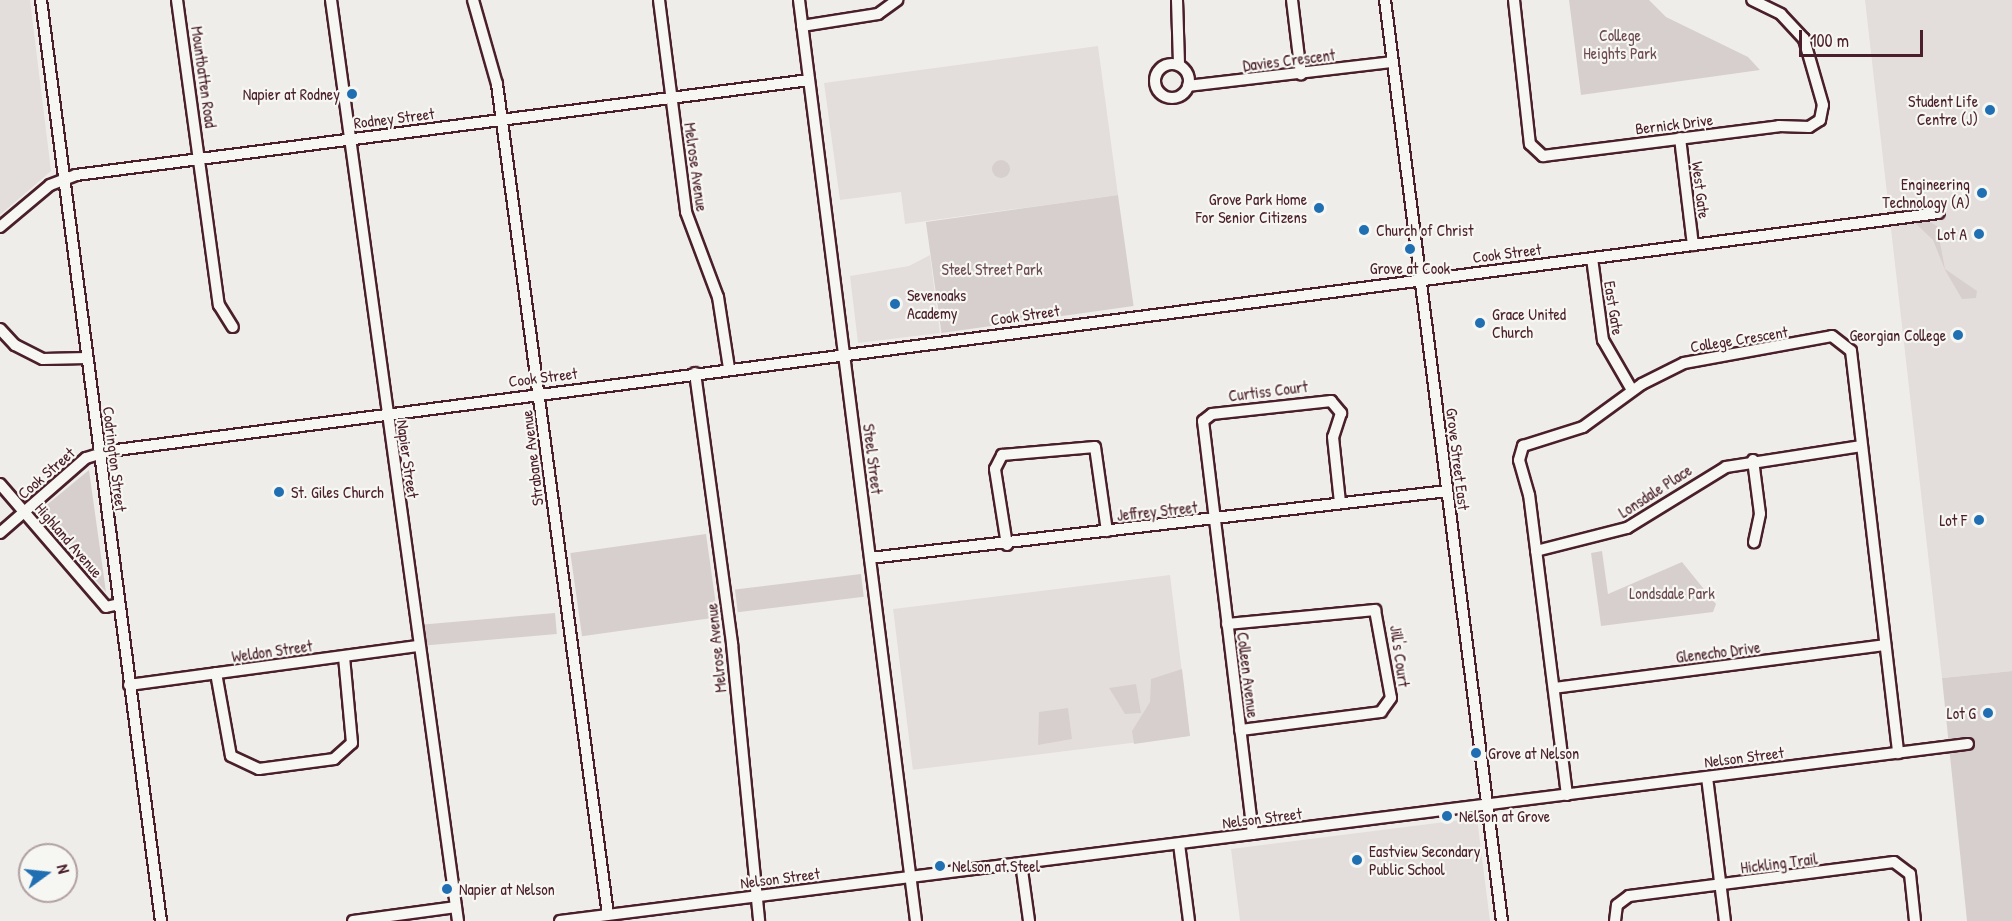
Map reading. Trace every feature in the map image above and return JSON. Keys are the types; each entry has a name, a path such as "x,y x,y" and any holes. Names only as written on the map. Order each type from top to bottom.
{"street":[{"name":"Codrington Street","path":"41,0 161,921"},
{"name":"Mountbatten Road","path":"177,0 219,305 233,327"},
{"name":"Napier Street","path":"331,0 458,921"},
{"name":"Strabane Avenue","path":"473,0 502,119 539,393 601,917"},
{"name":"Melrose Avenue","path":"659,0 686,212 718,297 729,368"},
{"name":"Steel Street","path":"799,0 916,921"},
{"path":"802,26 878,14 897,0"},
{"path":"1177,0 1179,65 1188,76 1188,86"},
{"path":"1292,0 1302,74"},
{"name":"Grove Street East","path":"1385,0 1502,921"},
{"name":"Bernick Drive","path":"1514,0 1530,144 1536,155 1680,138 1809,127 1821,120 1823,105 1804,39 1773,4 1752,0"},
{"name":"Davies Crescent","path":"1179,65 1162,66 1156,87 1175,98 1188,86 1393,62"},
{"name":"Rodney Street","path":"0,227 50,184 64,179 350,139 809,80"},
{"name":"West Gate","path":"1680,138 1693,245"},
{"name":"Cook Street","path":"0,532 86,458 99,453 844,353 1939,213"},
{"name":"East Gate","path":"1592,258 1603,340 1632,390"},
{"path":"0,329 15,345 43,358 87,358"},
{"name":"College Crescent","path":"1567,795 1536,551 1519,460 1523,446 1583,427 1632,390 1699,359 1839,338 1851,351 1898,753"},
{"name":"Melrose Avenue","path":"695,373 732,644 759,921"},
{"name":"Curtiss Court","path":"1214,520 1203,422 1212,414 1240,410 1325,400 1337,405 1341,413 1333,437 1341,503"},
{"name":"Lonsdale Place","path":"1536,551 1613,534 1693,483 1753,459 1861,446"},
{"path":"1007,545 995,469 1002,455 1095,447 1107,531"},
{"path":"1753,459 1760,514 1754,542"},
{"name":"Highland Avenue","path":"0,484 106,606 119,604"},
{"name":"Jeffrey Street","path":"870,558 1007,545 1447,491"},
{"name":"Colleen Avenue","path":"1214,520 1253,834"},
{"name":"Jill's Court","path":"1227,624 1375,610 1389,686 1388,707 1381,712 1240,730"},
{"name":"Glenecho Drive","path":"1554,688 1885,645"},
{"name":"Weldon Street","path":"129,685 419,646"},
{"path":"216,673 231,756 259,769 334,759 352,743 344,656"},
{"name":"Nelson Street","path":"560,921 1968,744"},
{"path":"1707,777 1725,921"},
{"path":"1179,844 1189,921"},
{"name":"Hickling Trail","path":"1615,921 1617,905 1629,897 1898,862 1910,874 1915,921"},
{"path":"1021,864 1029,921"},
{"path":"353,921 456,907"}],"shaded area":[{"path":"0,0 30,0 51,171 0,215"},
{"name":"Georgian College","path":"1865,0 2012,0 2012,671 1942,678"},
{"path":"1098,46 1118,195 905,224 901,192 840,200 824,83"},
{"name":"Sevenoaks Academy","path":"930,255 940,333 858,343 850,276 909,266"},
{"path":"1170,575 1190,736 913,770 893,609"},
{"name":"Eastview Secondary Public School","path":"1477,818 1490,921 1240,921 1231,849"}],"green space":[{"name":"College Heights Park","path":"1569,0 1649,0 1666,17 1748,57 1760,70 1581,95"},
{"path":"1001,160 1007,163 1010,169 1007,175 1001,178 995,175 992,169 995,163"},
{"name":"Steel Street Park","path":"1118,195 1134,306 941,333 926,222"},
{"path":"1926,220 1937,226 1945,269 1977,291 1976,298 1962,299 1945,270 1933,240 1914,222"},
{"path":"89,470 106,592 37,513"},
{"path":"706,534 718,617 582,636 570,553"},
{"name":"Londsdale Park","path":"1602,551 1608,594 1682,562 1716,604 1713,612 1601,626 1591,553"},
{"path":"861,574 864,597 738,612 735,589"},
{"path":"555,613 557,634 425,645 424,625"},
{"path":"1182,669 1190,736 1134,744 1132,731 1150,702 1151,679"},
{"path":"2012,671 2012,921 1967,921 1942,678"},
{"path":"1136,684 1141,713 1125,714 1109,688"},
{"path":"1068,708 1072,739 1038,745 1039,712"}],"place":[{"name":"Napier at Rodney","path":"352,94"},
{"name":"Student Life Centre (J)","path":"1990,110"},
{"name":"Engineering Technology (A)","path":"1982,193"},
{"name":"Grove Park Home For Senior Citizens","path":"1319,208"},
{"name":"Church of Christ","path":"1364,230"},
{"name":"Lot A","path":"1979,234"},
{"name":"Grove at Cook","path":"1410,249"},
{"name":"Sevenoaks Academy","path":"895,304"},
{"name":"Grace United Church","path":"1480,323"},
{"name":"Georgian College","path":"1958,335"},
{"name":"St. Giles Church","path":"279,492"},
{"name":"Lot F","path":"1979,520"},
{"name":"Lot G","path":"1988,713"},
{"name":"Grove at Nelson","path":"1476,753"},
{"name":"Nelson at Grove","path":"1447,816"},
{"name":"Eastview Secondary Public School","path":"1357,860"},
{"name":"Nelson at Steel","path":"940,866"},
{"name":"Napier at Nelson","path":"447,889"}]}
